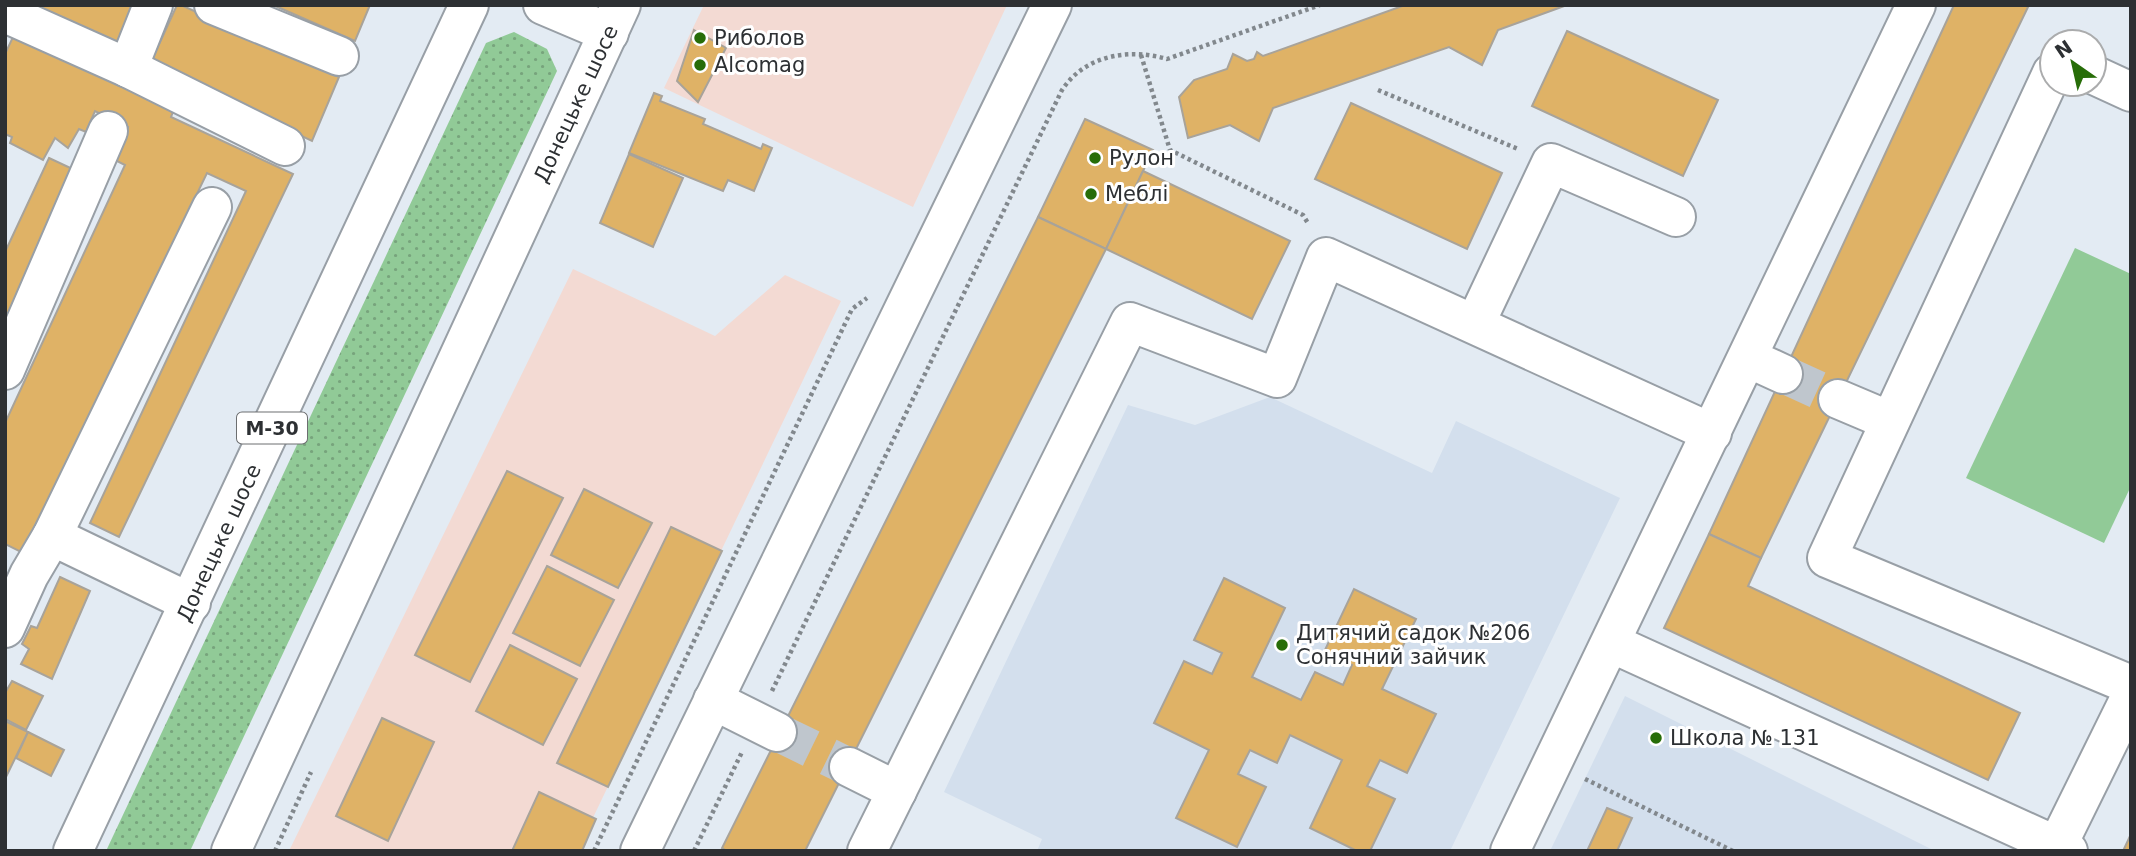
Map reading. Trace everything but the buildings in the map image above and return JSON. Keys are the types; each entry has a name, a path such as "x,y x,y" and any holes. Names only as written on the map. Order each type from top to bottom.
{"main road":[{"path":"128,68 153,5"},
{"path":"214,5 339,57"},
{"name":"Донецьке шосе","path":"73,851 469,5"},
{"path":"543,5 615,19"},
{"path":"1510,851 1916,5"},
{"path":"640,851 1057,8"},
{"path":"5,13 128,68 285,146"},
{"name":"Донецьке шосе","path":"231,851 615,19"},
{"path":"2108,81 2131,92"},
{"path":"2040,98 1827,558 2131,685"},
{"path":"5,370 108,131"},
{"path":"1475,324 1551,163 1676,217"},
{"path":"5,628 17,569 52,536 212,207"},
{"path":"867,851 1130,321 1277,378 1326,257 1712,433"},
{"path":"1748,358 1783,374"},
{"path":"1838,399 1890,421"},
{"path":"52,536 191,603"},
{"path":"1611,643 2062,848 2131,696"},
{"path":"713,701 767,727"},
{"path":"849,767 897,791"}],"path":[{"path":"694,851 767,727 1062,90 1071,77 1109,55 1154,55 1167,59 1320,5"},
{"path":"1141,55 1170,150 1303,215 1326,257"},
{"path":"1378,90 1551,163"},
{"path":"594,851 852,309"},
{"path":"1553,764 1733,851"}],"shaded area":[{"path":"704,5 1007,5 913,207 664,88"},
{"path":"573,269 715,336 785,275 841,301 577,851 289,851"},
{"name":"Дитячий садок №206 Сонячний зайчик","path":"1270,397 1432,473 1456,421 1620,498 1450,851 1037,851 1042,839 944,792 1128,405 1195,425"},
{"name":"Школа № 131","path":"1625,696 1935,851 1550,851"}],"green space":[{"path":"514,32 547,49 557,71 190,851 106,851 486,43"},
{"path":"2075,248 2131,274 2131,486 2104,543 1966,478"}],"tunnel":[{"path":"1783,374 1838,399"},
{"path":"777,732 849,767"}],"place":[{"name":"Риболов","path":"700,38"},
{"name":"Alcomag","path":"700,65"},
{"name":"Рулон","path":"1095,158"},
{"name":"Меблі","path":"1091,194"},
{"name":"Дитячий садок №206 Сонячний зайчик","path":"1282,645"},
{"name":"Школа № 131","path":"1656,738"}]}
